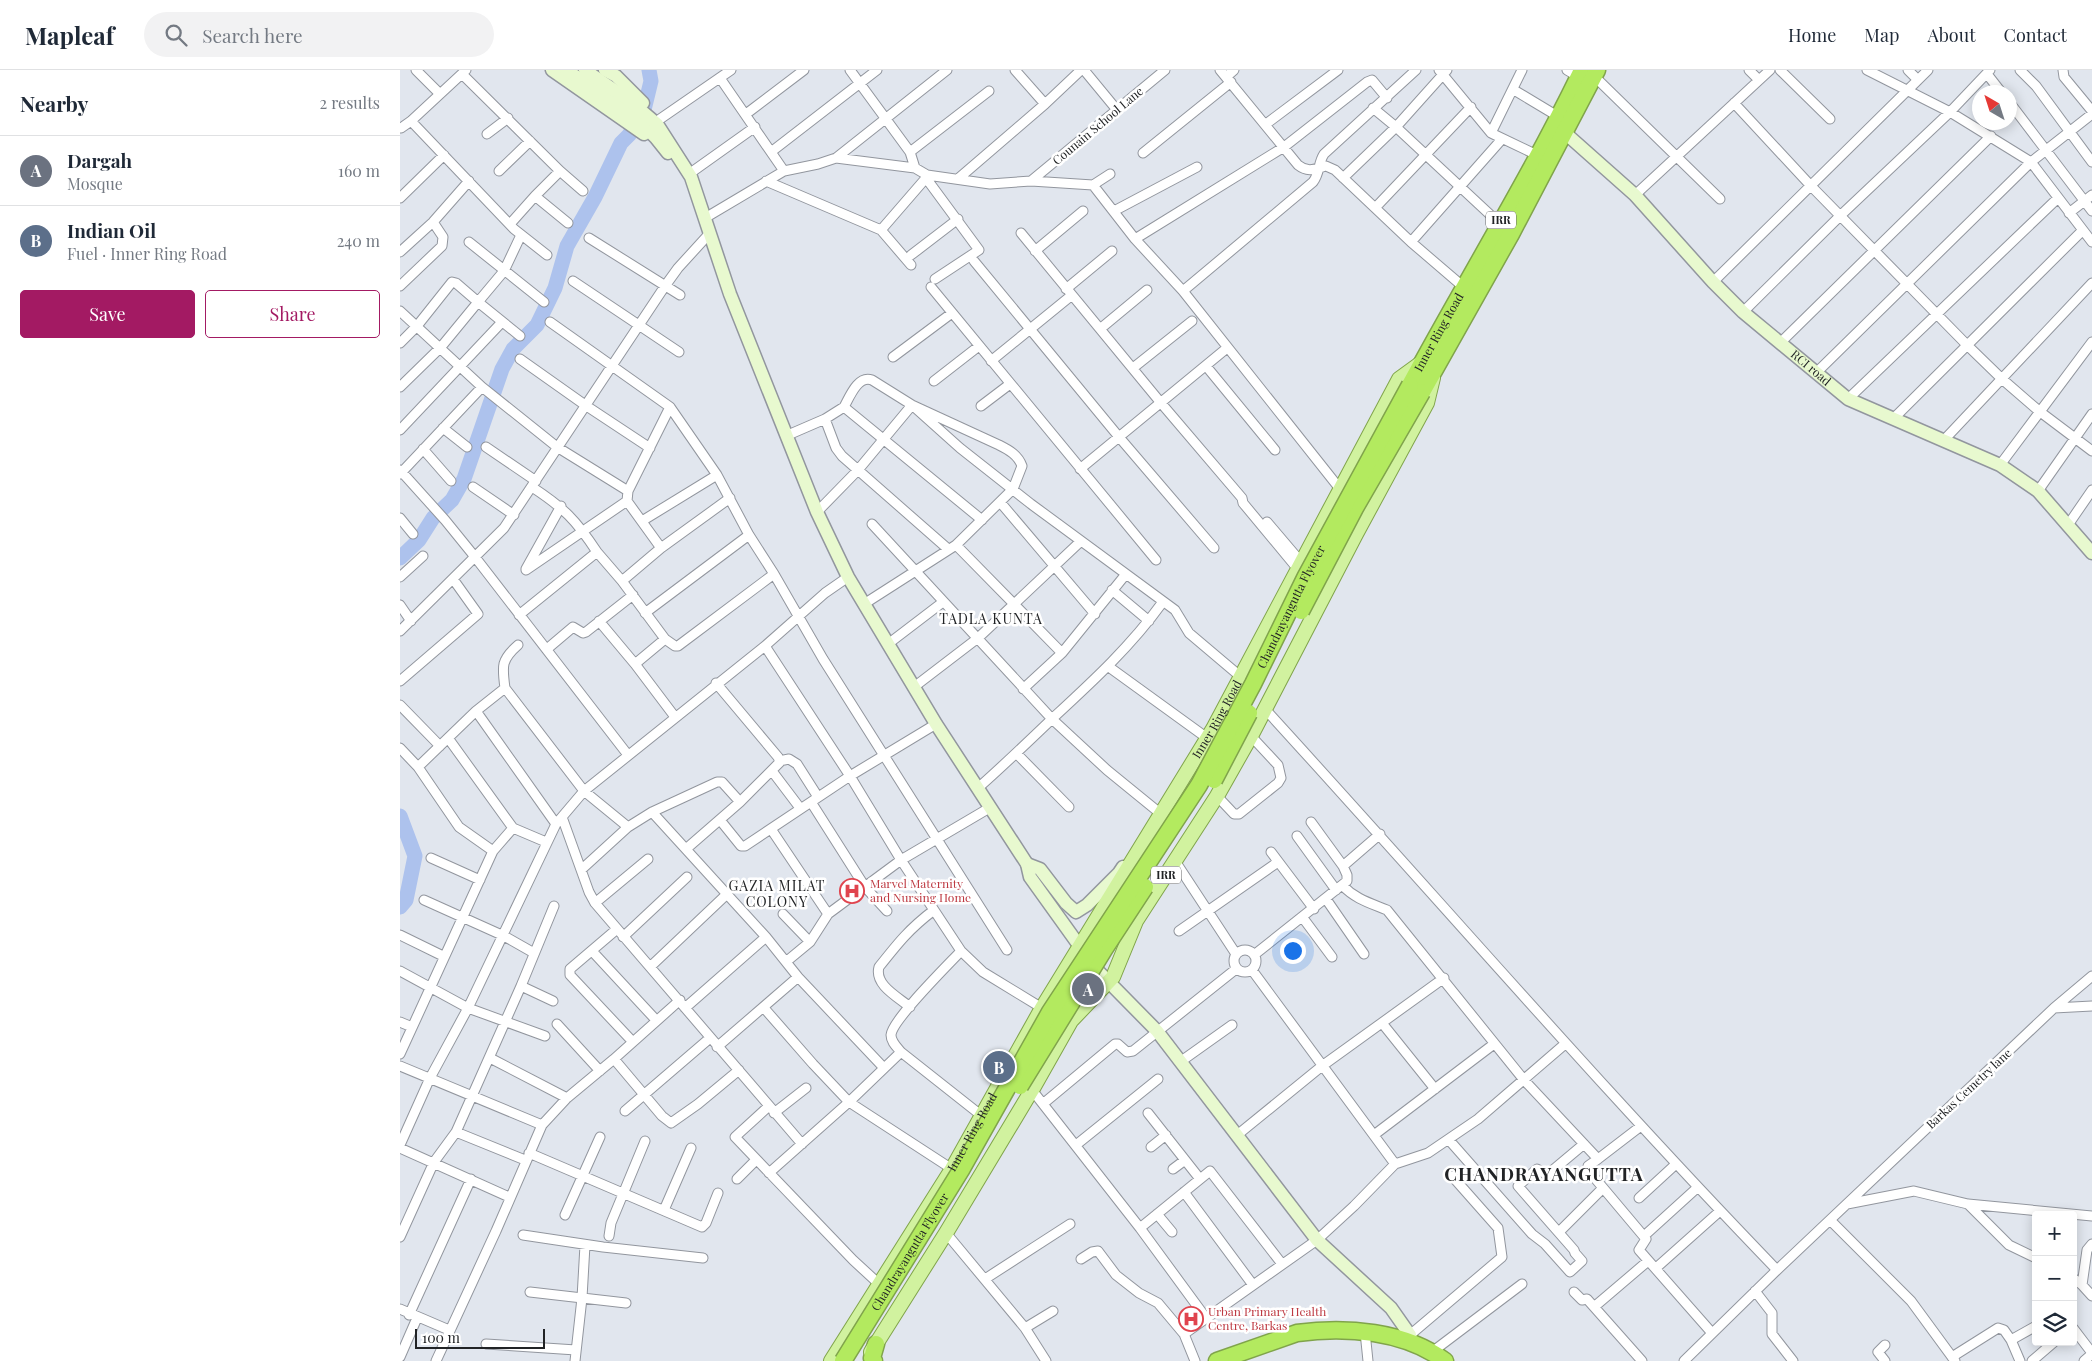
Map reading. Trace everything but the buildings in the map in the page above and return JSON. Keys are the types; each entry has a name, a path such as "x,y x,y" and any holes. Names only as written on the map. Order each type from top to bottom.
{"highway":[{"name":"Inner Ring Road","path":"1470,292 1499,223 1539,156 1584,73"},
{"name":"Inner Ring Road","path":"1428,366 1564,132 1584,73"},
{"name":"Chandrayangutta Flyover","path":"854,1361 940,1222 1066,1010 1209,790 1428,366"},
{"name":"Chandrayangutta Flyover","path":"843,1361 961,1170 1050,1012 1199,785 1253,684 1306,576 1416,389"},
{"path":"1217,1361 1250,1355 1297,1333 1311,1331 1365,1332 1410,1338 1439,1356"},
{"path":"874,1361 872,1358 876,1344"}],"main road":[{"path":"552,70 620,117 655,128"},
{"path":"566,70 655,128"},
{"path":"585,70 630,101 655,128 695,184 696,194 730,294 788,435 817,512 848,577 936,724 1027,864 1030,877 1079,946 1108,982 1124,996 1156,1031 1317,1240 1390,1308 1410,1338"},
{"path":"605,70 616,76 635,95 688,189 696,194"},
{"name":"RCI road","path":"1564,132 1635,195 1713,282 1744,312 1848,399 2000,466 2038,491 2092,553"},
{"name":"Inner Ring Road","path":"831,1361 952,1169 1042,1008 1207,738 1242,677 1299,565 1399,379 1428,366 1427,403 1356,534 1251,736 1185,846 1136,921 1112,977 1071,1021 946,1233 865,1361"},
{"path":"1027,864 1040,869 1066,903 1076,912 1086,905 1119,873 1143,836 1156,823 1185,846"}],"street":[{"path":"416,70 440,94"},
{"path":"655,128 731,70"},
{"path":"746,114 804,70"},
{"path":"850,70 910,152 915,168"},
{"path":"771,152 877,70"},
{"path":"704,218 784,171 836,158 946,70"},
{"path":"1015,70 1045,104"},
{"path":"959,178 1082,70 1117,110"},
{"name":"Counain School Lane","path":"1031,181 1165,70"},
{"path":"1143,153 1234,70"},
{"path":"1266,124 1338,70"},
{"path":"1183,291 1313,182 1324,154 1416,70"},
{"path":"1491,133 1514,90 1522,70"},
{"path":"1749,70 1760,80"},
{"path":"1635,195 1770,70"},
{"path":"1780,70 1830,119"},
{"path":"1867,70 1950,112 2031,162 2092,242"},
{"path":"1908,70 1918,80"},
{"path":"1713,282 1908,92 1928,70"},
{"path":"2020,70 2036,86 2092,162"},
{"path":"1817,372 2031,162 2092,112 2064,77 2063,70"},
{"path":"1343,178 1396,127 1443,71 1491,133 1539,156"},
{"path":"400,128 411,121 464,72 530,141 583,191"},
{"path":"1744,312 1989,72 1997,85"},
{"path":"1584,73 1676,156 1720,200"},
{"path":"1226,76 1303,169 1309,171 1330,166 1411,242 1470,292"},
{"path":"720,78 784,171"},
{"path":"1135,239 1284,147 1367,82 1372,80 1387,98"},
{"path":"1514,90 1559,117"},
{"path":"910,152 990,91"},
{"path":"1734,104 1874,251 2002,379 2039,411 2092,451"},
{"path":"1375,208 1471,107"},
{"path":"1373,108 1499,223"},
{"path":"2017,112 2045,150 2088,198 2092,210"},
{"path":"487,134 508,118"},
{"path":"411,121 521,235 548,255"},
{"path":"689,174 755,127"},
{"path":"1781,342 1991,136"},
{"path":"1411,242 1502,139"},
{"path":"499,171 530,141"},
{"path":"400,198 444,155"},
{"path":"836,158 915,168 926,176 979,250 933,283 952,313 1156,560"},
{"path":"1114,211 1197,167"},
{"path":"510,224 560,171"},
{"path":"926,176 959,178 990,184 1031,181 1093,185 1110,174"},
{"path":"881,230 926,176"},
{"path":"400,252 433,222 469,181"},
{"path":"766,181 881,230 911,265"},
{"path":"1093,185 1135,239 1183,291 1340,489"},
{"path":"535,196 568,223"},
{"path":"1848,399 2058,198"},
{"path":"2070,213 2088,198"},
{"path":"1035,251 1083,211"},
{"path":"911,255 958,219"},
{"path":"400,286 443,244 443,237 433,222"},
{"path":"1893,419 2082,231"},
{"path":"1021,233 1242,498 1243,503 1299,565"},
{"path":"400,631 495,538 514,516 557,447 665,286 678,268 709,234"},
{"path":"400,387 440,347 504,271 521,235"},
{"path":"588,238 680,295"},
{"path":"469,242 544,302"},
{"path":"991,361 1030,330 1112,251"},
{"path":"974,261 1119,437 1214,548"},
{"path":"573,281 679,352"},
{"path":"400,343 417,326 452,282 456,283 520,336"},
{"path":"1944,440 2092,283"},
{"path":"1100,329 1147,290"},
{"path":"400,311 502,403 557,447 627,496 661,548"},
{"path":"893,357 952,313"},
{"path":"1132,368 1192,321"},
{"path":"400,430 502,322"},
{"path":"550,322 670,407 717,475 749,536 774,574 823,659 1007,950"},
{"path":"2000,466 2092,342"},
{"path":"934,382 979,346"},
{"path":"1080,469 1227,348"},
{"path":"520,359 650,448"},
{"path":"1206,366 1275,450"},
{"path":"788,435 825,419 844,407 862,380 867,378 889,389 912,405 960,448 1178,614 1183,627 1189,633 1242,677"},
{"path":"981,406 1010,384"},
{"path":"486,389 443,428 400,472 433,506 475,557 628,755"},
{"path":"817,512 858,470 912,405"},
{"path":"864,604 952,547 1013,489 1022,466 1012,452 912,405"},
{"path":"561,506 526,570 627,496 670,407"},
{"path":"844,407 982,520"},
{"path":"2038,491 2092,414"},
{"path":"825,419 836,448 842,456 952,547 1015,603 1062,653"},
{"path":"443,428 467,447"},
{"path":"486,448 561,506 583,530 597,552 622,581 665,638 675,646 678,646 774,574"},
{"path":"423,449 451,481"},
{"path":"642,521 717,475"},
{"path":"473,488 514,516"},
{"path":"2068,525 2092,490"},
{"path":"622,581 661,548 730,498"},
{"path":"1000,502 1095,614"},
{"path":"400,518 413,534"},
{"path":"872,524 1023,689 1107,770 1156,823"},
{"path":"645,613 749,536"},
{"path":"914,687 978,638 1081,541"},
{"path":"519,615 597,552"},
{"path":"400,577 422,556"},
{"path":"1023,689 1062,653 1126,574"},
{"path":"509,1197 400,1147 430,1078 504,936 546,842 559,821 584,791 716,683 765,646 825,593 848,577"},
{"path":"400,681 477,616 478,611 454,579"},
{"path":"1112,590 1149,621"},
{"path":"547,649 573,627 583,633 633,595"},
{"path":"888,644 943,602"},
{"path":"978,788 1109,667 1162,603"},
{"path":"400,605 411,621"},
{"path":"599,621 635,664 675,717"},
{"path":"635,664 665,638"},
{"path":"518,645 504,662 505,688 584,791 628,828"},
{"path":"765,646 961,951 983,972 1042,1008"},
{"path":"1109,667 1207,738"},
{"path":"716,683 780,761"},
{"path":"418,767 476,711 505,688"},
{"path":"400,705 440,746"},
{"path":"1265,709 1380,834 1565,1044 1720,1212 1777,1270"},
{"path":"476,711 559,821 582,869 595,904 802,1144"},
{"path":"720,820 742,846 771,829 850,776 886,756 936,724"},
{"path":"1216,796 1231,812 1239,814 1278,783 1281,778 1278,765 1251,736"},
{"path":"448,738 513,828 546,842"},
{"path":"400,748 418,767 459,827 493,851"},
{"path":"1017,754 1069,807"},
{"path":"780,761 789,759 797,764 815,800 865,887 887,911"},
{"path":"686,849 740,802 778,766 780,761"},
{"path":"772,771 800,808"},
{"path":"582,869 628,828 652,812 717,782 722,782 740,802"},
{"path":"787,961 810,942 828,914 901,860 991,807"},
{"path":"652,812 766,937 798,977 884,1068"},
{"path":"1254,955 1314,909 1348,879 1343,866 1311,822"},
{"path":"400,1054 443,956 493,851 513,828"},
{"path":"771,829 828,914"},
{"path":"1343,866 1380,834"},
{"path":"1297,836 1339,888 1357,898 1387,910 1444,978 1524,1080 1598,1159"},
{"path":"1272,852 1314,909"},
{"path":"432,858 480,880"},
{"path":"595,904 648,858"},
{"path":"1175,861 1236,954"},
{"path":"1180,931 1278,862"},
{"path":"623,937 687,877"},
{"path":"650,967 727,894"},
{"path":"1326,899 1364,954"},
{"path":"424,900 504,936 534,953"},
{"path":"401,1234 434,1162 456,1132 490,1058 554,906"},
{"path":"910,1007 881,982 878,972 879,967 908,930 934,910"},
{"path":"783,914 810,942"},
{"path":"1302,918 1332,958"},
{"path":"617,929 570,969 570,975 632,1041"},
{"path":"400,935 443,956"},
{"path":"436,1361 496,1231 542,1124 566,1098 614,1059 656,1020 682,1004 766,937"},
{"path":"1246,950 1254,955 1256,962 1252,970 1246,973 1236,969 1233,960 1236,954 1246,950"},
{"path":"592,951 656,1020"},
{"path":"961,951 892,1029 891,1037 894,1045 901,1052 982,1116"},
{"path":"1044,1103 1115,1044 1118,1044 1129,1053 1236,969"},
{"path":"1252,970 1395,1164"},
{"path":"400,971 468,1008 545,1036"},
{"name":"Barkas Cemetry lane","path":"1688,1359 1777,1270 2054,1008 2092,976"},
{"path":"717,1047 798,977"},
{"path":"1236,1136 1322,1066 1444,978"},
{"path":"521,986 553,1001"},
{"path":"2054,1008 2092,1006"},
{"path":"764,1008 849,1102 952,1169"},
{"path":"400,1022 412,1027"},
{"path":"1382,1023 1435,1089"},
{"path":"557,1024 600,1071"},
{"path":"1180,1062 1232,1025"},
{"path":"625,1111 710,1038"},
{"path":"1374,1135 1494,1044"},
{"path":"1184,1334 1317,1240 1395,1164 1428,1154 1449,1140 1524,1080 1565,1044"},
{"path":"769,1173 849,1102 901,1052"},
{"path":"490,1058 566,1098"},
{"path":"614,1059 667,1121 671,1123 740,1070"},
{"path":"400,1066 542,1124"},
{"path":"1076,1145 1158,1079"},
{"path":"806,1088 772,1109 736,1137 852,1260 880,1284"},
{"path":"1032,1090 1140,1228 1206,1318"},
{"path":"1148,1113 1200,1178"},
{"path":"1641,1126 1588,1166 1588,1170 1644,1236 1646,1240 1638,1250 1712,1333"},
{"path":"456,1132 583,1177 702,1227 706,1223 718,1193"},
{"path":"1151,1147 1166,1135"},
{"path":"565,1215 600,1137"},
{"path":"1449,1140 1532,1234 1545,1244 1571,1272 1582,1261 1518,1186 1537,1169 1547,1175 1584,1144"},
{"path":"609,1236 611,1223 645,1141"},
{"path":"664,1210 691,1148"},
{"path":"737,1178 756,1160"},
{"path":"1174,1169 1185,1160"},
{"path":"1639,1198 1676,1164"},
{"path":"1140,1228 1200,1178 1211,1172 1282,1264"},
{"path":"1410,1338 1502,1257 1498,1228 1452,1176"},
{"path":"400,1358 413,1316 471,1179"},
{"path":"1644,1236 1698,1187"},
{"path":"1559,1232 1602,1188"},
{"path":"1847,1204 1914,1191 1968,1204 2092,1216"},
{"path":"1184,1192 1253,1285"},
{"path":"1968,1204 2009,1245 2032,1256"},
{"path":"1656,1268 1720,1212"},
{"path":"1158,1214 1172,1232"},
{"path":"1830,1220 1911,1301 1953,1359 1998,1328 2004,1330 2011,1340 2020,1361"},
{"path":"985,1279 1070,1224"},
{"path":"946,1233 1025,1328 1046,1361"},
{"path":"523,1235 703,1258"},
{"path":"575,1361 582,1298 585,1244"},
{"path":"2082,1284 2086,1250 2092,1244"},
{"path":"1081,1259 1092,1252 1098,1251 1116,1276 1138,1293 1158,1303 1175,1326 1184,1334 1195,1361"},
{"path":"1594,1307 1648,1261"},
{"path":"2077,1281 2092,1296"},
{"path":"1439,1356 1522,1284"},
{"path":"1755,1291 1772,1313 1772,1334 1793,1361"},
{"path":"530,1292 626,1304"},
{"path":"1574,1292 1582,1300 1588,1299 1642,1361"},
{"path":"400,1309 449,1330"},
{"path":"1025,1328 1053,1311"},
{"path":"2011,1340 2032,1328"},
{"path":"1365,1332 1368,1361"},
{"path":"2077,1333 2092,1353 2084,1361"},
{"path":"486,1344 576,1350"},
{"path":"1885,1345 1878,1352 1885,1361"},
{"path":"2032,1361 2049,1346"}],"waterway":[{"path":"400,558 419,540 433,518 452,500 464,479 502,369 513,349 537,325 555,288 567,246 595,197 621,143 629,135 643,114 651,81 649,70"},
{"path":"400,816 415,856 406,900 400,907"}],"place":[{"name":"Marvel Maternity and Nursing Home","path":"852,891"},
{"name":"Dargah","path":"1088,989"},
{"name":"Indian Oil","path":"999,1067"},
{"name":"Urban Primary Health Centre, Barkas","path":"1191,1319"}],"district":[{"name":"TADLA KUNTA","path":"991,619"},
{"name":"GAZIA MILAT COLONY","path":"777,894"},
{"name":"CHANDRAYANGUTTA","path":"1544,1175"}]}
